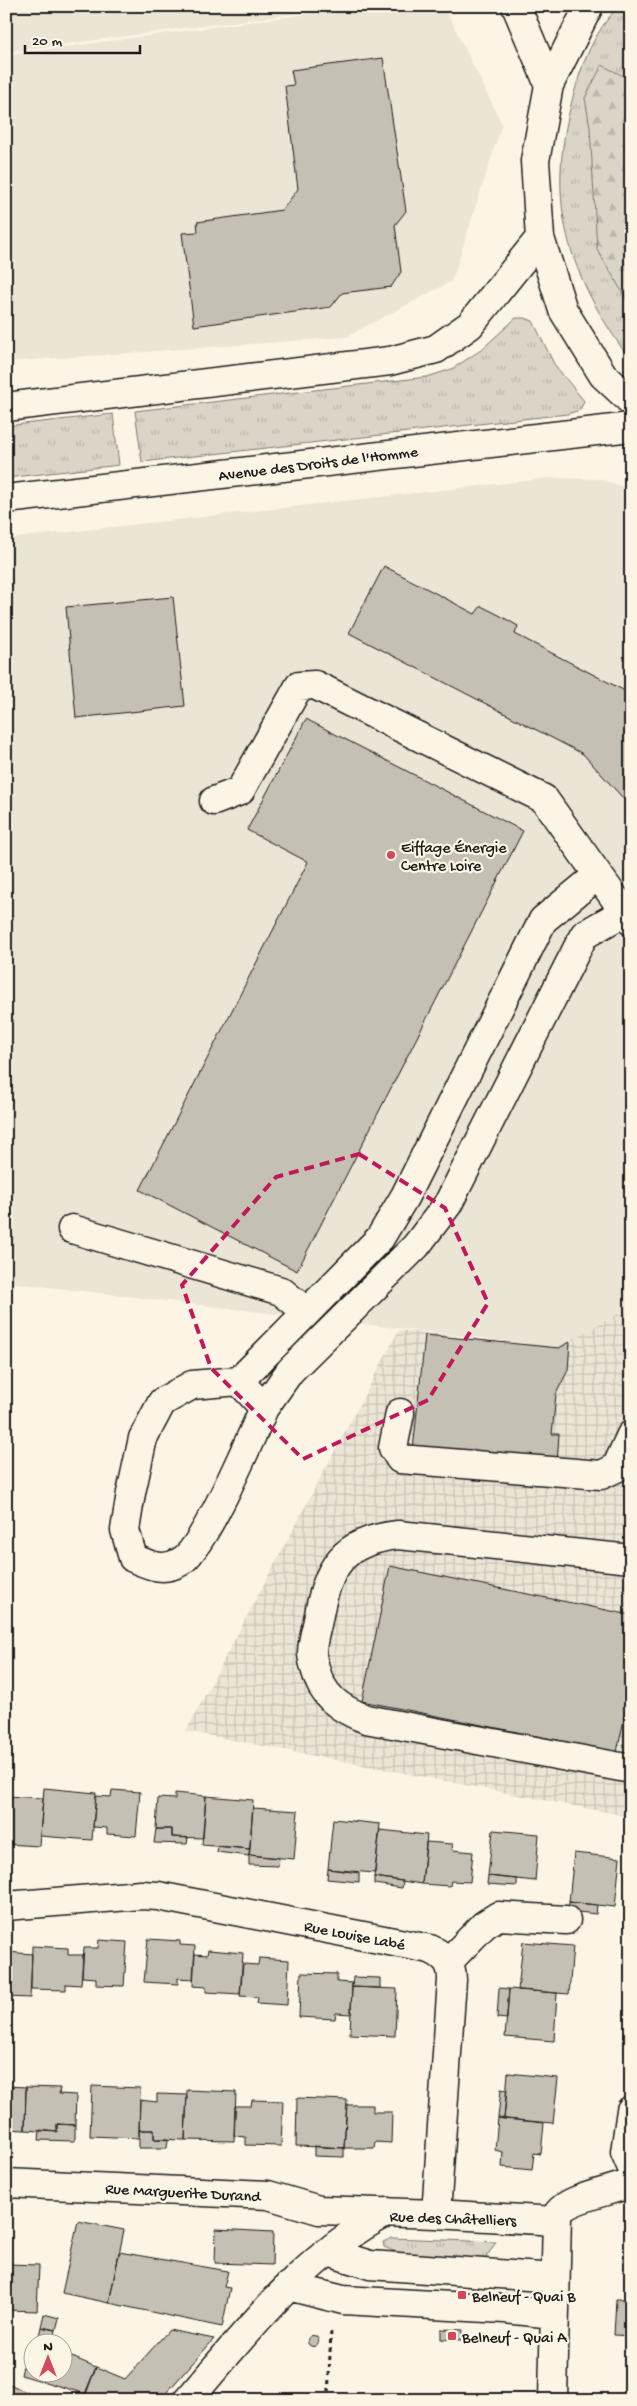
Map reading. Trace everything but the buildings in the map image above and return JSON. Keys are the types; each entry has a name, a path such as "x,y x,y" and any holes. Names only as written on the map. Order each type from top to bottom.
{"street":[{"path":"516,6 549,85"},
{"path":"589,6 549,85 535,161 540,238 563,310 603,375 631,401"},
{"path":"6,407 390,361 436,348 470,325 540,238"},
{"name":"Avenue des Droits de l'Homme","path":"6,499 631,427"},
{"path":"214,801 240,791 299,686 315,685 544,799 628,916 584,935 448,1204 416,1246 290,1371 264,1408 205,1531 181,1562 158,1569 133,1558 125,1530 143,1438 162,1402 192,1385 239,1381 380,1238 405,1196 543,920 598,875"},
{"path":"72,1229 281,1291 306,1312"},
{"path":"239,1381 264,1408"},
{"path":"400,1413 393,1448 400,1459 601,1475 616,1468 631,1435"},
{"path":"631,1559 398,1535 374,1538 352,1550 334,1567 323,1588 312,1654 318,1678 328,1698 346,1712 366,1720 631,1769"},
{"name":"Rue Louise Labé","path":"6,1906 158,1896 430,1949 449,1961"},
{"path":"436,2214 452,1980 452,1969 449,1961 484,1925 498,1916 566,1920"},
{"path":"631,2110 625,2152 631,2166"},
{"name":"Rue Marguerite Durand","path":"6,2183 268,2195 318,2210 388,2212"},
{"path":"553,2400 556,2221 560,2210 564,2206 631,2184"},
{"name":"Rue des Châtelliers","path":"188,2400 288,2286 328,2252 373,2220 388,2212 556,2221"},
{"path":"328,2252 370,2265 555,2278"},
{"path":"288,2286 343,2300 505,2309 554,2314"}],"path":[{"path":"328,2400 331,2323"}],"highlighted area":[{"path":"359,1154 445,1208 488,1303 428,1400 303,1459 211,1368 182,1285 276,1177"}],"shaded area":[{"path":"6,6 353,6 6,52"},
{"path":"366,6 444,6 502,124 452,281 346,337 6,362 6,55"},
{"path":"550,478 601,479 631,490 631,1307 557,1347 6,1282 6,539"},
{"path":"631,1307 631,1817 186,1731 399,1330 557,1347"}],"green space":[{"path":"619,6 627,6 631,12 631,361 591,298 577,267 567,236 562,205 561,171 565,135 573,97 585,60 596,37"},
{"path":"602,65 631,80 631,307 597,249 590,127 585,98"},
{"path":"516,318 525,318 533,321 554,364 584,401 580,410 567,414 142,462 135,411 427,377 452,369 481,350"},
{"path":"113,414 119,465 6,478 6,426"},
{"path":"392,2238 496,2242 484,2261 406,2256 384,2247 383,2242"}],"place":[{"name":"Eiffage Énergie Centre Loire","path":"391,855"},
{"name":"Belneuf - Quai B","path":"462,2295"},
{"name":"Belneuf - Quai A","path":"452,2336"}]}
